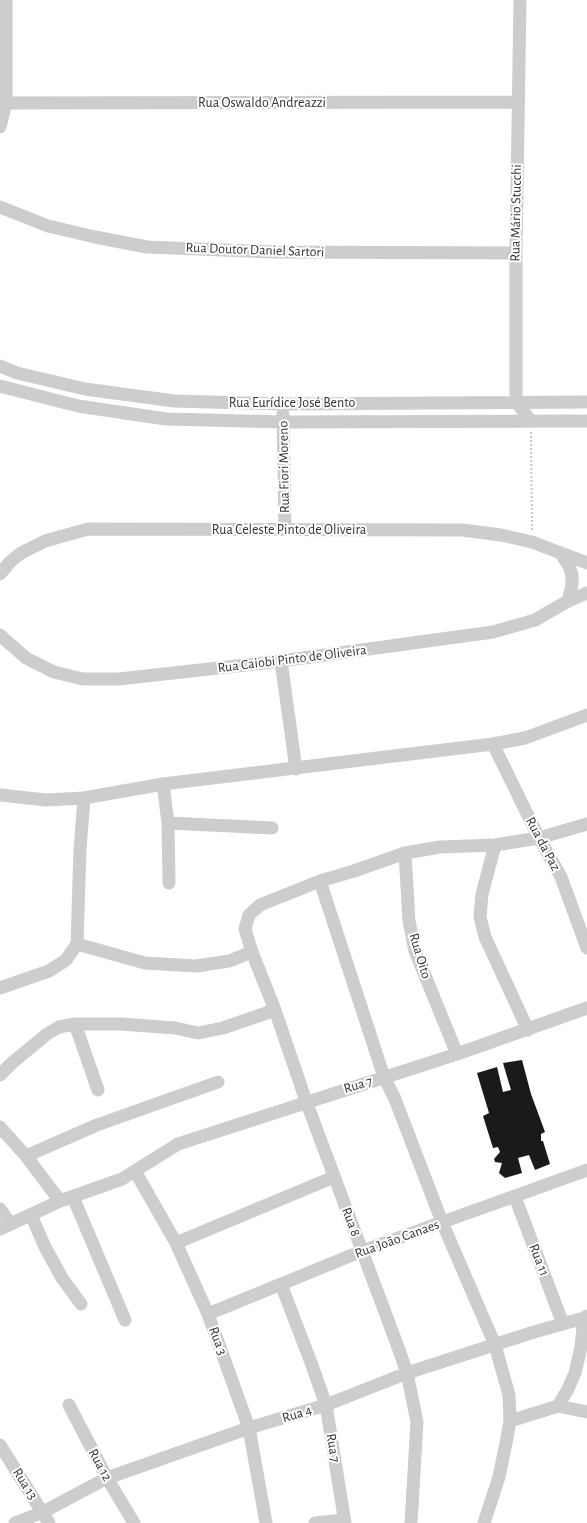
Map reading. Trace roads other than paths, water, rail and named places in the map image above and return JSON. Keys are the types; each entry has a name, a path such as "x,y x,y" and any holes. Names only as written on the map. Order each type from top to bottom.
{"street":[{"path":"0,127 6,103 6,0"},
{"name":"Rua Mário Stucchi","path":"516,402 516,253 520,0"},
{"name":"Rua Oswaldo Andreazzi","path":"6,103 518,102"},
{"name":"Rua Doutor Daniel Sartori","path":"0,207 48,226 147,247 274,252 516,253"},
{"name":"Rua Eurídice José Bento","path":"0,366 17,373 85,389 138,397 207,402 283,404 587,402"},
{"name":"Rua Eurídice José Bento","path":"0,386 78,406 166,419 284,422 587,421"},
{"path":"516,402 531,421"},
{"name":"Rua Fiori Moreno","path":"283,404 285,530"},
{"name":"Rua Celeste Pinto de Oliveira","path":"0,574 10,562 22,552 45,541 88,529 462,530 501,535 532,542 587,563"},
{"path":"561,554 569,566 572,575 572,585 568,601"},
{"name":"Rua Caiobi Pinto de Oliveira","path":"0,634 26,658 54,672 82,679 119,679 281,661 493,632 535,620 568,601 587,593"},
{"path":"281,661 296,769"},
{"path":"0,795 46,800 84,798 163,784 493,744 525,738 587,715"},
{"name":"Rua da Paz","path":"493,744 539,838 561,877 587,948"},
{"path":"163,784 168,823 169,883"},
{"path":"0,988 49,971 66,960 77,944 80,849 84,798"},
{"path":"168,823 272,828"},
{"path":"484,1523 499,1477 510,1421 509,1394 495,1345 442,1222 395,1099 384,1077 320,881 405,854 440,847 495,845 539,838 587,824"},
{"path":"495,845 482,894 480,917 485,937 528,1030"},
{"name":"Rua Oito","path":"405,854 410,921 415,951 458,1054"},
{"name":"Rua 8","path":"320,881 260,905 249,916 245,929 252,952 275,1010 306,1101 407,1373 416,1422 411,1523"},
{"path":"77,944 145,963 196,966 229,961 252,952"},
{"name":"Rua 7","path":"5,1227 67,1199 122,1179 178,1144 306,1101 458,1054 587,1008"},
{"path":"0,1075 12,1062 47,1034 60,1027 75,1024 121,1024 175,1028 198,1033 223,1028 275,1010"},
{"path":"75,1024 98,1090"},
{"path":"26,1156 98,1125 218,1082"},
{"path":"0,1127 67,1199 125,1320"},
{"name":"Rua João Canaes","path":"208,1314 362,1251 587,1170"},
{"name":"Rua 3","path":"135,1171 176,1243 208,1314 249,1428 266,1523"},
{"path":"176,1243 334,1177"},
{"name":"Rua 11","path":"515,1197 563,1324"},
{"path":"0,1209 5,1227"},
{"path":"31,1215 48,1253 62,1278 81,1304"},
{"name":"Rua 7","path":"281,1284 326,1405 345,1522"},
{"path":"558,1406 568,1389 574,1373 581,1347 586,1317"},
{"name":"Rua 4","path":"15,1523 46,1518 106,1478 249,1428 326,1405 407,1373 586,1317"},
{"name":"Rua 12","path":"69,1405 106,1478 134,1523"},
{"path":"510,1421 558,1406 587,1412"},
{"name":"Rua 13","path":"0,1445 46,1518"},
{"path":"315,1523 345,1522"}]}
